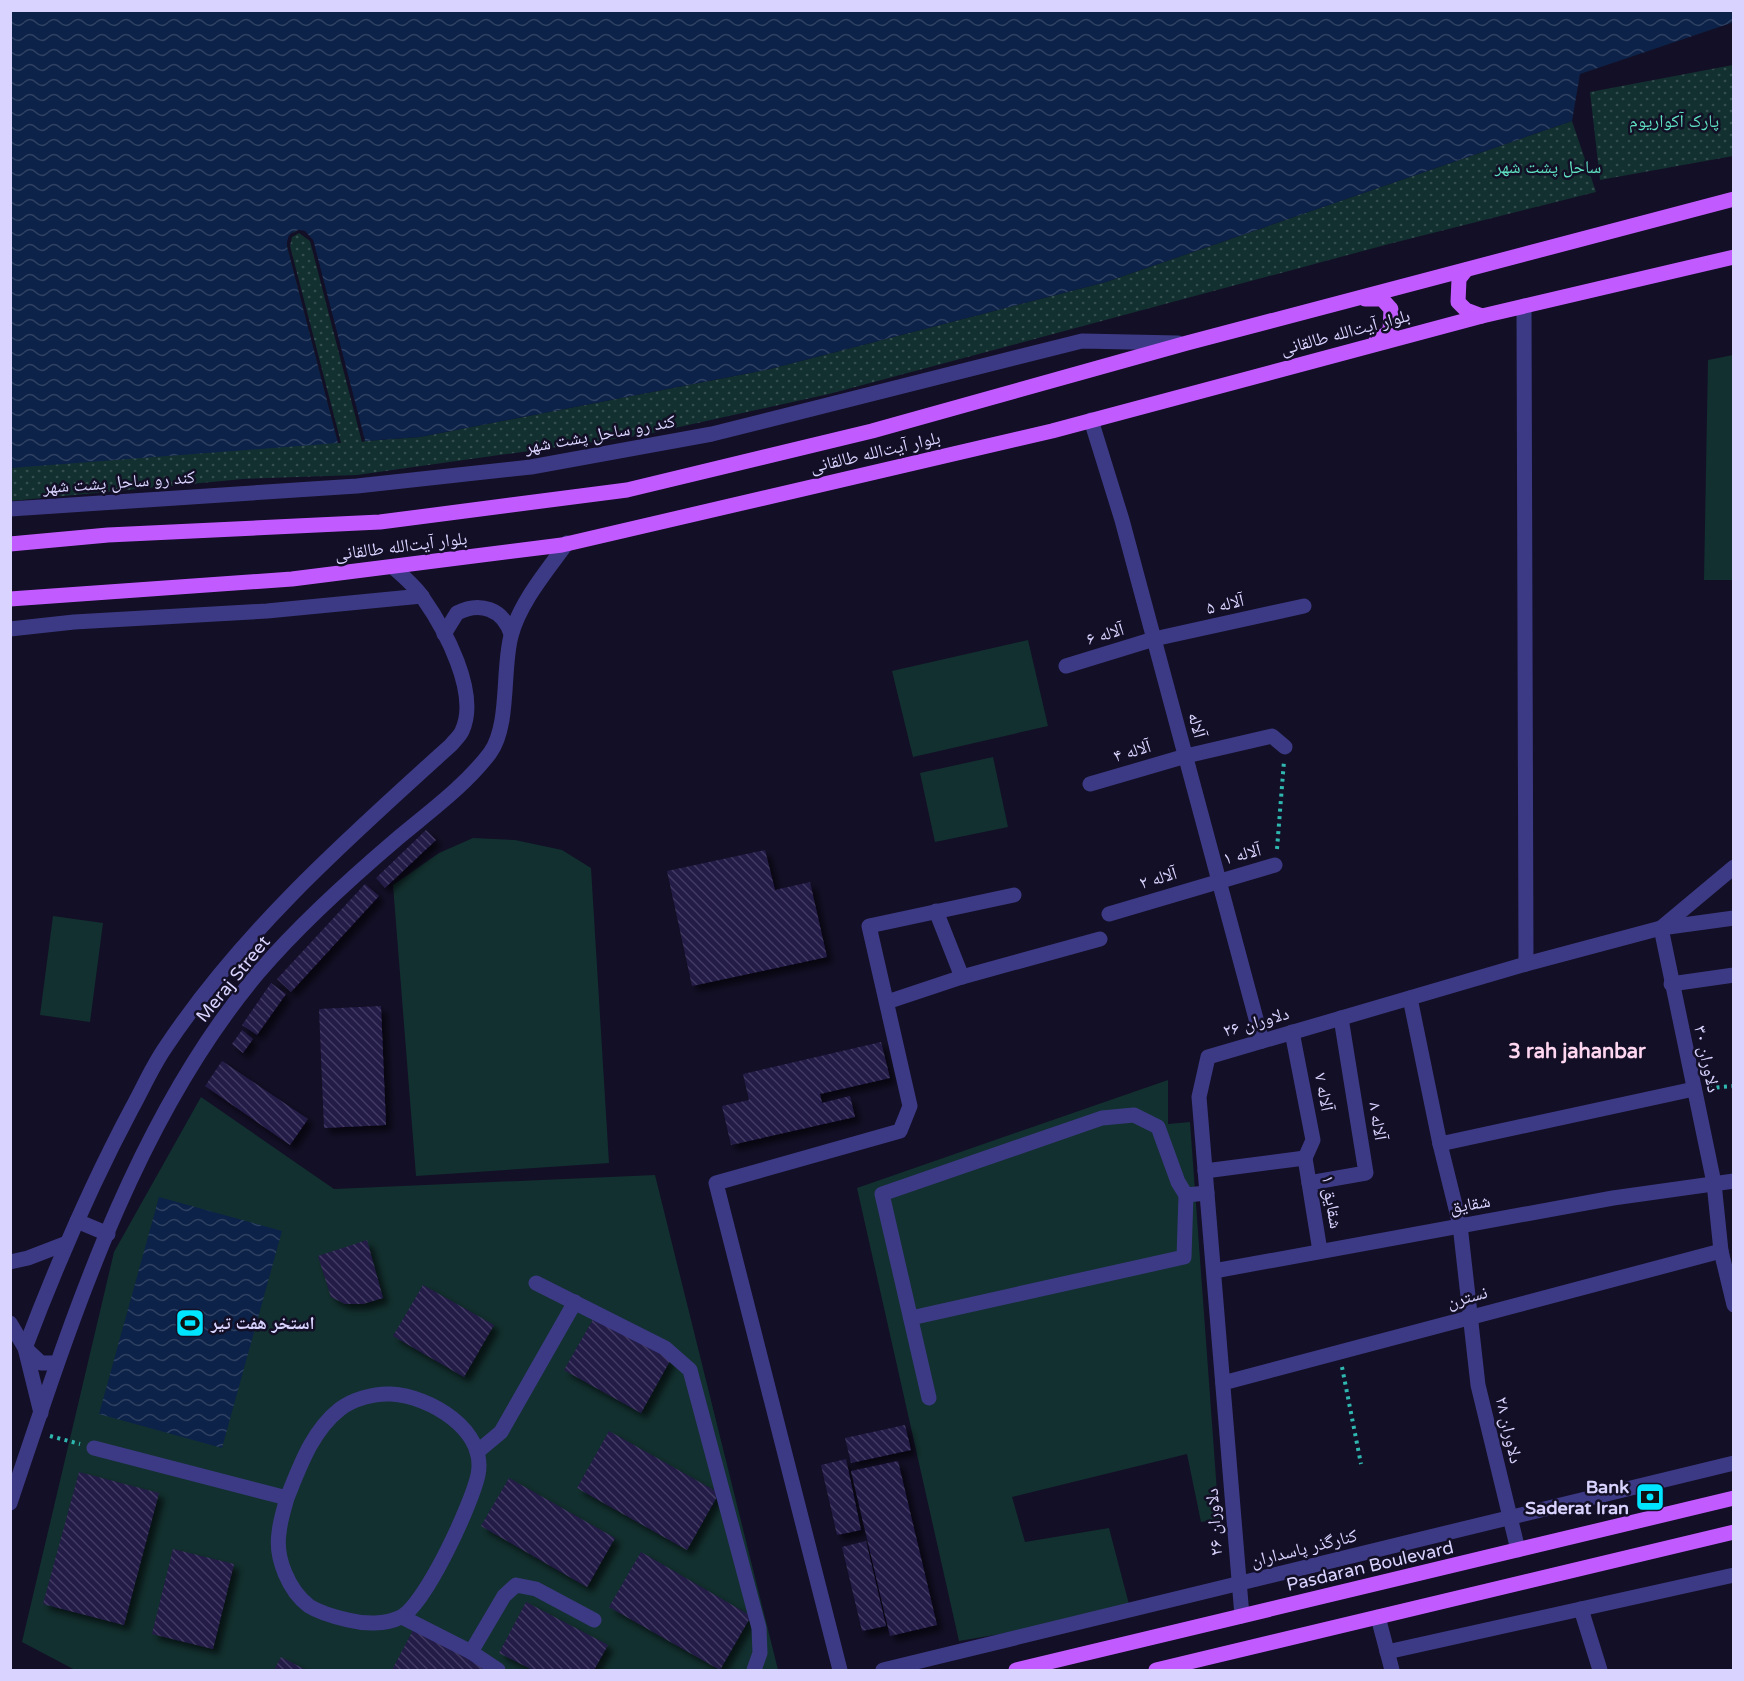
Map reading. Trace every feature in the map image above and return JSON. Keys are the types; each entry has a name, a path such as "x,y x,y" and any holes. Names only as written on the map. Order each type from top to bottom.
{"main road":[{"name":"بلوار آیت‌الله طالقانی","path":"10,544 108,535 380,522 627,490 872,431 1187,344 1734,199"},
{"name":"بلوار آیت‌الله طالقانی","path":"10,599 292,579 394,568 567,543 1091,420 1482,316 1734,257"},
{"path":"1466,270 1459,279 1458,302 1466,310 1482,316"},
{"path":"1358,298 1382,299 1390,309 1390,331 1371,345"},
{"name":"Pasdaran Boulevard","path":"1016,1671 1734,1498"},
{"path":"1156,1671 1734,1532"}],"street":[{"path":"1524,306 1526,964"},
{"name":"کند رو ساحل پشت شهر","path":"10,509 357,486 531,467 712,434 1082,342 1187,344"},
{"name":"آلاله","path":"1091,420 1155,639 1262,1041"},
{"name":"Meraj Street","path":"10,1503 56,1363 108,1234 160,1120 200,1053 259,973 356,873 463,783 491,752 499,734 504,671 511,634 541,580 567,543"},
{"name":"Meraj Street","path":"25,1348 67,1243 111,1147 164,1049 239,950 341,844 451,745 462,730 466,710 462,678 453,649 422,596 394,568"},
{"path":"10,628 267,610 422,596"},
{"name":"آلاله ۵","path":"1155,639 1304,606"},
{"path":"444,634 458,613 481,607 504,618 511,634"},
{"name":"آلاله ۶","path":"1066,666 1155,639"},
{"name":"آلاله ۴","path":"1090,784 1185,756 1272,736 1285,747"},
{"name":"آلاله ۱","path":"1219,880 1275,865"},
{"name":"دلاوران ۲۶","path":"1242,1616 1199,1097 1208,1057 1526,964 1661,928 1734,867"},
{"name":"آلاله ۲","path":"1109,914 1219,880"},
{"path":"840,1671 716,1183 900,1131 910,1106 869,926 1014,895"},
{"path":"936,911 962,977"},
{"path":"1661,928 1734,918"},
{"name":"دلاوران ۳۰","path":"1661,928 1714,1183 1721,1251 1734,1305"},
{"path":"886,1002 962,977 1100,939"},
{"path":"1671,984 1734,975"},
{"name":"دلاوران ۲۸","path":"1410,998 1440,1144 1460,1225 1478,1385 1518,1551"},
{"name":"آلاله ۸","path":"1309,1183 1366,1173 1341,1018"},
{"name":"آلاله ۷","path":"1292,1032 1313,1140 1305,1158"},
{"path":"1440,1144 1694,1089"},
{"path":"910,1318 1184,1257 1186,1195 1178,1182 1158,1127 1134,1115 1102,1118 882,1194 910,1318 929,1398"},
{"path":"1205,1171 1305,1158"},
{"name":"شقایق ۱","path":"1305,1158 1320,1251"},
{"name":"شقایق","path":"1214,1271 1460,1225 1734,1181"},
{"path":"1186,1195 1207,1193"},
{"path":"77,1221 108,1234"},
{"path":"10,1262 67,1243"},
{"name":"نسترن","path":"1223,1383 1721,1251"},
{"path":"536,1283 665,1348 690,1370 759,1628 760,1653 754,1671"},
{"path":"477,1452 501,1432 575,1302"},
{"path":"10,1323 34,1360 41,1363 56,1363"},
{"path":"25,1348 41,1413"},
{"path":"390,1394 411,1397 434,1407 466,1430 477,1452 479,1473 471,1500 431,1581 402,1617 378,1623 355,1622 333,1617 309,1605 289,1580 280,1559 278,1534 287,1497 302,1460 321,1426 341,1408 364,1397 390,1394"},
{"path":"94,1448 287,1497"},
{"name":"کنارگذر پاسداران","path":"883,1671 1734,1463"},
{"path":"1387,1652 1734,1575"},
{"path":"471,1652 504,1596 516,1585 536,1589 594,1620"},
{"path":"1581,1609 1600,1671"},
{"path":"402,1617 471,1652 498,1671"},
{"path":"1378,1617 1392,1671"}],"path":[{"path":"1275,865 1285,747"},
{"path":"1694,1089 1734,1086"},
{"path":"1339,1352 1361,1464"},
{"path":"34,1432 94,1448"}],"green space":[{"name":"پارک آکواریوم","path":"1733,65 1733,156 1600,180 1590,92"},
{"name":"ساحل پشت شهر","path":"1572,121 1596,192 1389,244 829,394 643,435 357,475 243,479 11,501 10,468 38,464 287,246 294,231 310,235 365,441 420,437 770,369 1106,282"},
{"path":"1733,355 1733,580 1704,580 1708,360"},
{"path":"1028,640 1048,726 913,757 892,671"},
{"path":"993,757 1008,827 935,842 920,773"},
{"path":"473,838 515,840 562,850 591,868 609,1163 416,1176 393,885 439,853"},
{"path":"53,916 103,923 90,1022 40,1015"},
{"path":"1168,1080 1168,1124 1190,1122 1219,1519 1201,1522 1187,1454 1012,1497 1025,1542 1109,1528 1131,1612 959,1641 857,1188"},
{"path":"201,1097 334,1189 655,1175 778,1670 75,1670 22,1642 114,1252"}],"water":[{"path":"1733,10 1734,22 1580,74 1572,121 1106,282 770,369 420,437 365,441 313,240 299,230 290,235 287,246 338,443 11,468 10,11"},
{"name":"استخر هفت تیر","path":"159,1197 282,1231 222,1448 99,1414"}],"pier":[{"path":"299,230 305,231 313,240 365,441 362,442 310,241 299,233 292,237 290,246 341,443 338,443 287,246 289,235"}],"building":[{"path":"426,830 436,840 385,888 376,878"},
{"path":"765,850 775,890 810,882 827,957 692,986 667,871"},
{"path":"365,884 379,896 291,992 277,979"},
{"path":"271,983 286,994 257,1035 242,1025"},
{"path":"381,1006 386,1125 324,1128 319,1009"},
{"path":"242,1030 253,1039 243,1053 232,1044"},
{"path":"881,1042 890,1078 820,1094 822,1103 850,1096 855,1117 731,1145 722,1106 749,1100 743,1074"},
{"path":"222,1061 308,1119 290,1145 205,1086"},
{"path":"367,1240 383,1298 363,1304 345,1304 331,1297 318,1256"},
{"path":"423,1285 494,1325 464,1377 393,1336"},
{"path":"595,1316 671,1359 641,1413 564,1370"},
{"path":"905,1425 911,1450 851,1463 845,1438"},
{"path":"609,1431 719,1493 687,1550 577,1488"},
{"path":"846,1459 861,1530 837,1535 821,1465"},
{"path":"898,1461 937,1625 890,1636 851,1471"},
{"path":"79,1472 159,1493 124,1625 43,1604"},
{"path":"509,1478 615,1538 587,1587 481,1526"},
{"path":"866,1541 886,1626 862,1631 842,1547"},
{"path":"173,1549 234,1564 213,1649 152,1634"},
{"path":"641,1552 751,1616 720,1670 609,1607"},
{"path":"526,1602 608,1645 594,1670 533,1670 499,1653"},
{"path":"413,1630 490,1670 392,1670"},
{"path":"281,1657 306,1670 274,1670"}],"place":[{"name":"استخر هفت تیر","path":"190,1323"},
{"name":"Bank Saderat Iran","path":"1650,1497"}],"district":[{"name":"3 rah jahanbar","path":"1577,1052"}]}
